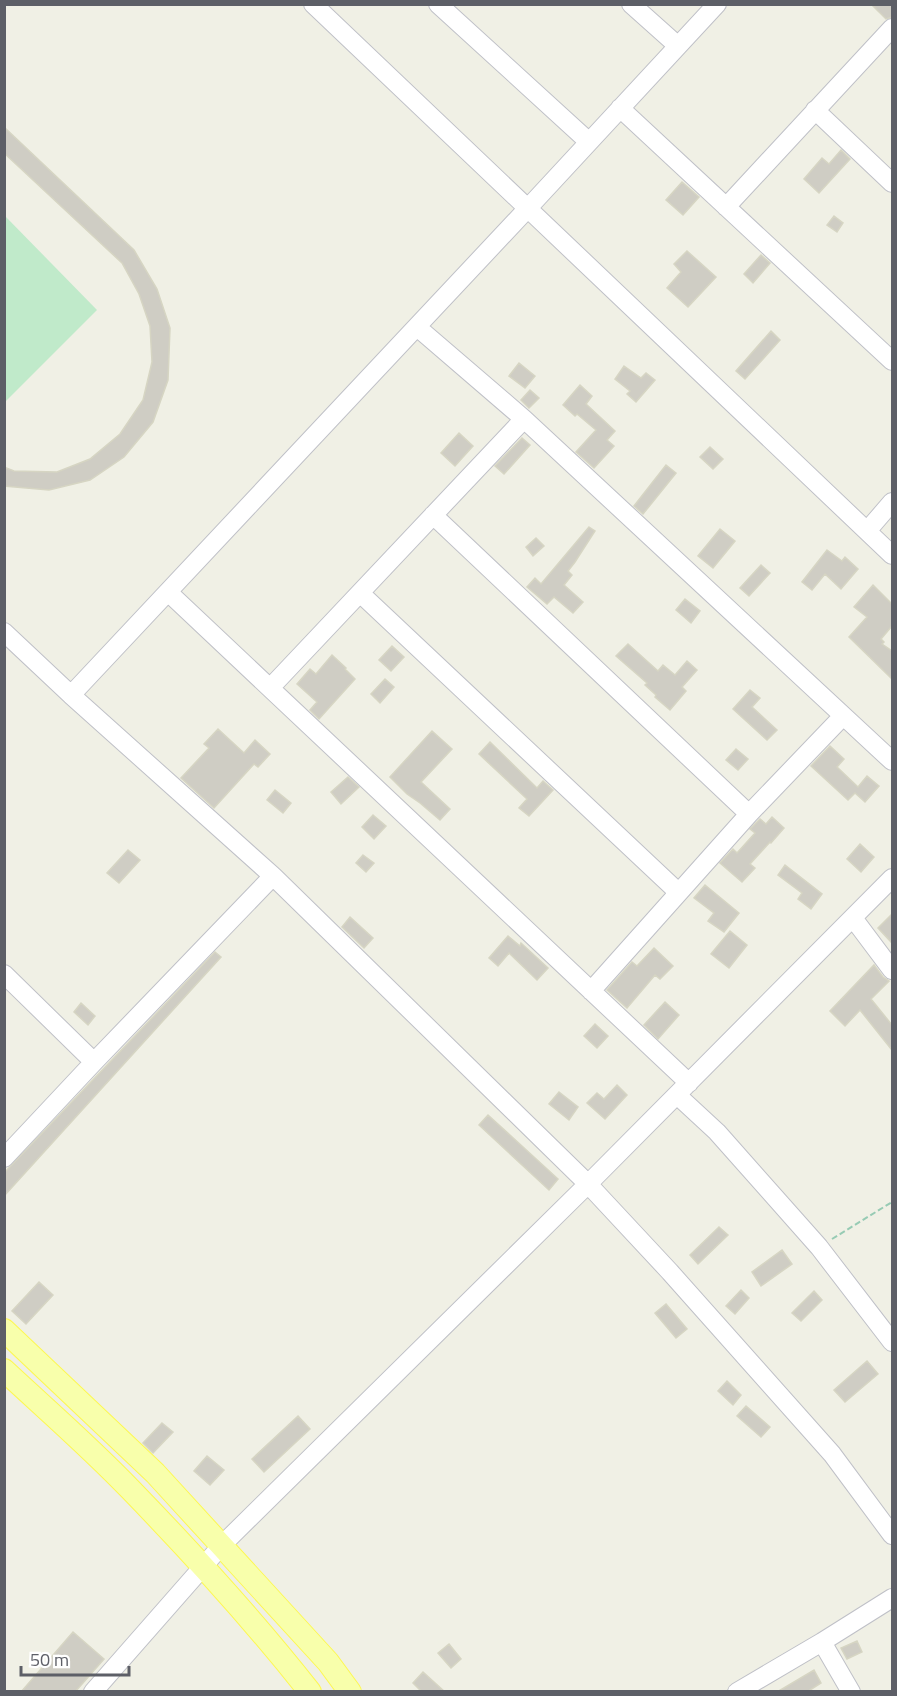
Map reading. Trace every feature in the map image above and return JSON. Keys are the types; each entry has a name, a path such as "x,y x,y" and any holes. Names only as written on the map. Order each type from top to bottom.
{"main road":[{"path":"4,1330 155,1473 328,1662 350,1692"},
{"path":"4,1370 130,1489 279,1652 310,1692"}],"street":[{"path":"313,4 892,555"},
{"path":"438,4 589,142"},
{"path":"631,4 678,46"},
{"path":"71,695 717,4"},
{"path":"726,207 892,28"},
{"path":"620,108 892,361"},
{"path":"815,110 892,183"},
{"path":"417,327 524,419 892,761"},
{"path":"270,688 524,419"},
{"path":"867,531 892,502"},
{"path":"433,515 749,814"},
{"path":"168,592 591,990 683,1089 717,1132 819,1247 892,1342"},
{"path":"360,593 678,892"},
{"path":"4,632 273,876 588,1184 670,1272 832,1454 892,1535"},
{"path":"591,990 749,814 843,716"},
{"path":"4,1158 273,876"},
{"path":"93,1692 222,1545 588,1184 892,878"},
{"path":"853,918 892,970"},
{"path":"4,974 94,1062"},
{"path":"737,1692 892,1598"},
{"path":"822,1642 851,1692"}],"path":[{"path":"819,1247 892,1202"}],"green space":[{"path":"5,216 97,310 5,402"}],"building":[{"path":"871,4 892,4 892,17 886,19"},
{"path":"4,127 134,250 157,289 170,328 168,380 153,422 124,457 90,480 49,490 4,486 4,467 14,471 57,472 90,459 120,434 143,400 152,362 150,326 139,294 122,263 4,153"},
{"path":"841,150 850,159 819,193 804,179 822,158 829,164"},
{"path":"682,182 699,197 683,215 666,200"},
{"path":"834,216 843,223 837,232 827,225"},
{"path":"687,251 716,277 688,307 667,288 681,272 674,264"},
{"path":"761,255 770,263 753,283 744,274"},
{"path":"771,331 780,340 745,379 736,371"},
{"path":"519,363 535,376 525,388 509,376"},
{"path":"624,366 641,378 646,373 655,380 636,402 627,394 630,391 615,379"},
{"path":"580,385 592,396 586,404 615,431 607,440 614,446 594,468 576,452 596,430 563,405"},
{"path":"530,390 539,398 529,408 521,400"},
{"path":"459,433 473,446 455,466 441,453"},
{"path":"522,438 530,445 504,474 495,466"},
{"path":"710,447 723,459 713,469 700,457"},
{"path":"666,465 676,473 643,514 634,506"},
{"path":"589,527 595,531 568,571 572,575 564,585 583,602 573,613 554,597 547,604 527,587 535,578 541,584"},
{"path":"720,529 735,541 713,568 698,556"},
{"path":"536,538 544,546 533,556 526,547"},
{"path":"827,550 842,561 845,557 858,569 841,589 825,574 812,590 802,582"},
{"path":"761,565 770,573 749,596 740,588"},
{"path":"873,585 892,604 892,626 881,639 884,642 882,644 892,651 892,679 849,637 867,617 854,607"},
{"path":"685,599 700,611 691,623 676,610"},
{"path":"628,644 658,671 663,665 675,675 687,661 697,670 682,687 686,691 670,710 655,697 656,695 645,685 647,683 616,656"},
{"path":"392,646 404,657 391,671 379,660"},
{"path":"332,655 355,679 319,719 310,710 317,702 297,684 310,669 316,674"},
{"path":"385,679 394,687 380,703 371,694"},
{"path":"750,690 760,698 752,707 777,730 767,740 733,709"},
{"path":"218,729 244,753 255,740 270,754 258,767 254,764 214,808 181,778 209,748 204,744"},
{"path":"432,731 452,749 421,782 450,809 440,820 407,794 390,777"},
{"path":"490,742 537,788 543,781 553,790 529,816 519,808 527,799 479,754"},
{"path":"830,746 844,759 837,767 858,787 867,776 879,786 865,802 855,793 848,800 811,766"},
{"path":"736,749 748,759 738,770 726,760"},
{"path":"348,777 359,787 341,804 331,792"},
{"path":"275,790 291,803 283,813 267,800"},
{"path":"373,815 386,826 374,839 362,827"},
{"path":"772,817 784,828 750,864 755,868 742,882 720,863 733,849 737,853 755,833 750,829 760,819 766,824"},
{"path":"860,844 874,857 861,872 847,859"},
{"path":"128,850 140,860 119,883 107,873"},
{"path":"363,855 374,863 366,872 356,863"},
{"path":"785,865 822,894 811,909 798,899 802,893 778,875"},
{"path":"705,885 739,913 724,932 708,921 714,913 694,898"},
{"path":"892,914 892,943 878,928"},
{"path":"350,917 373,938 364,948 342,927"},
{"path":"730,931 747,945 729,968 711,954"},
{"path":"508,936 520,946 521,943 548,968 537,980 509,953 498,966 489,958"},
{"path":"654,948 673,966 660,979 655,975 627,1008 607,990 632,962 637,966"},
{"path":"215,952 221,957 4,1196 4,1173"},
{"path":"874,965 889,981 871,999 892,1025 892,1050 860,1010 845,1026 830,1011"},
{"path":"665,1002 679,1015 658,1039 644,1025"},
{"path":"81,1003 95,1016 88,1025 74,1012"},
{"path":"595,1024 608,1036 597,1048 584,1036"},
{"path":"617,1085 627,1095 605,1119 587,1103 597,1093 604,1099"},
{"path":"559,1092 578,1107 569,1120 549,1104"},
{"path":"488,1115 558,1179 549,1190 479,1125"},
{"path":"719,1227 728,1235 698,1264 690,1255"},
{"path":"782,1250 792,1264 761,1286 752,1272"},
{"path":"39,1282 53,1295 26,1324 12,1311"},
{"path":"741,1290 749,1298 735,1314 726,1306"},
{"path":"814,1291 822,1300 801,1321 792,1313"},
{"path":"666,1304 687,1329 676,1338 655,1313"},
{"path":"867,1361 878,1374 845,1402 834,1390"},
{"path":"727,1381 741,1395 733,1405 718,1391"},
{"path":"746,1406 770,1427 761,1437 737,1416"},
{"path":"298,1416 310,1429 264,1472 252,1459"},
{"path":"162,1423 173,1432 153,1453 143,1443"},
{"path":"207,1456 224,1470 210,1485 194,1471"},
{"path":"73,1632 104,1659 75,1692 21,1692"},
{"path":"857,1641 862,1652 847,1659 841,1648"},
{"path":"449,1644 461,1659 451,1668 438,1653"},
{"path":"814,1670 821,1683 807,1692 777,1692"},
{"path":"423,1672 445,1692 422,1692 413,1683"}]}
